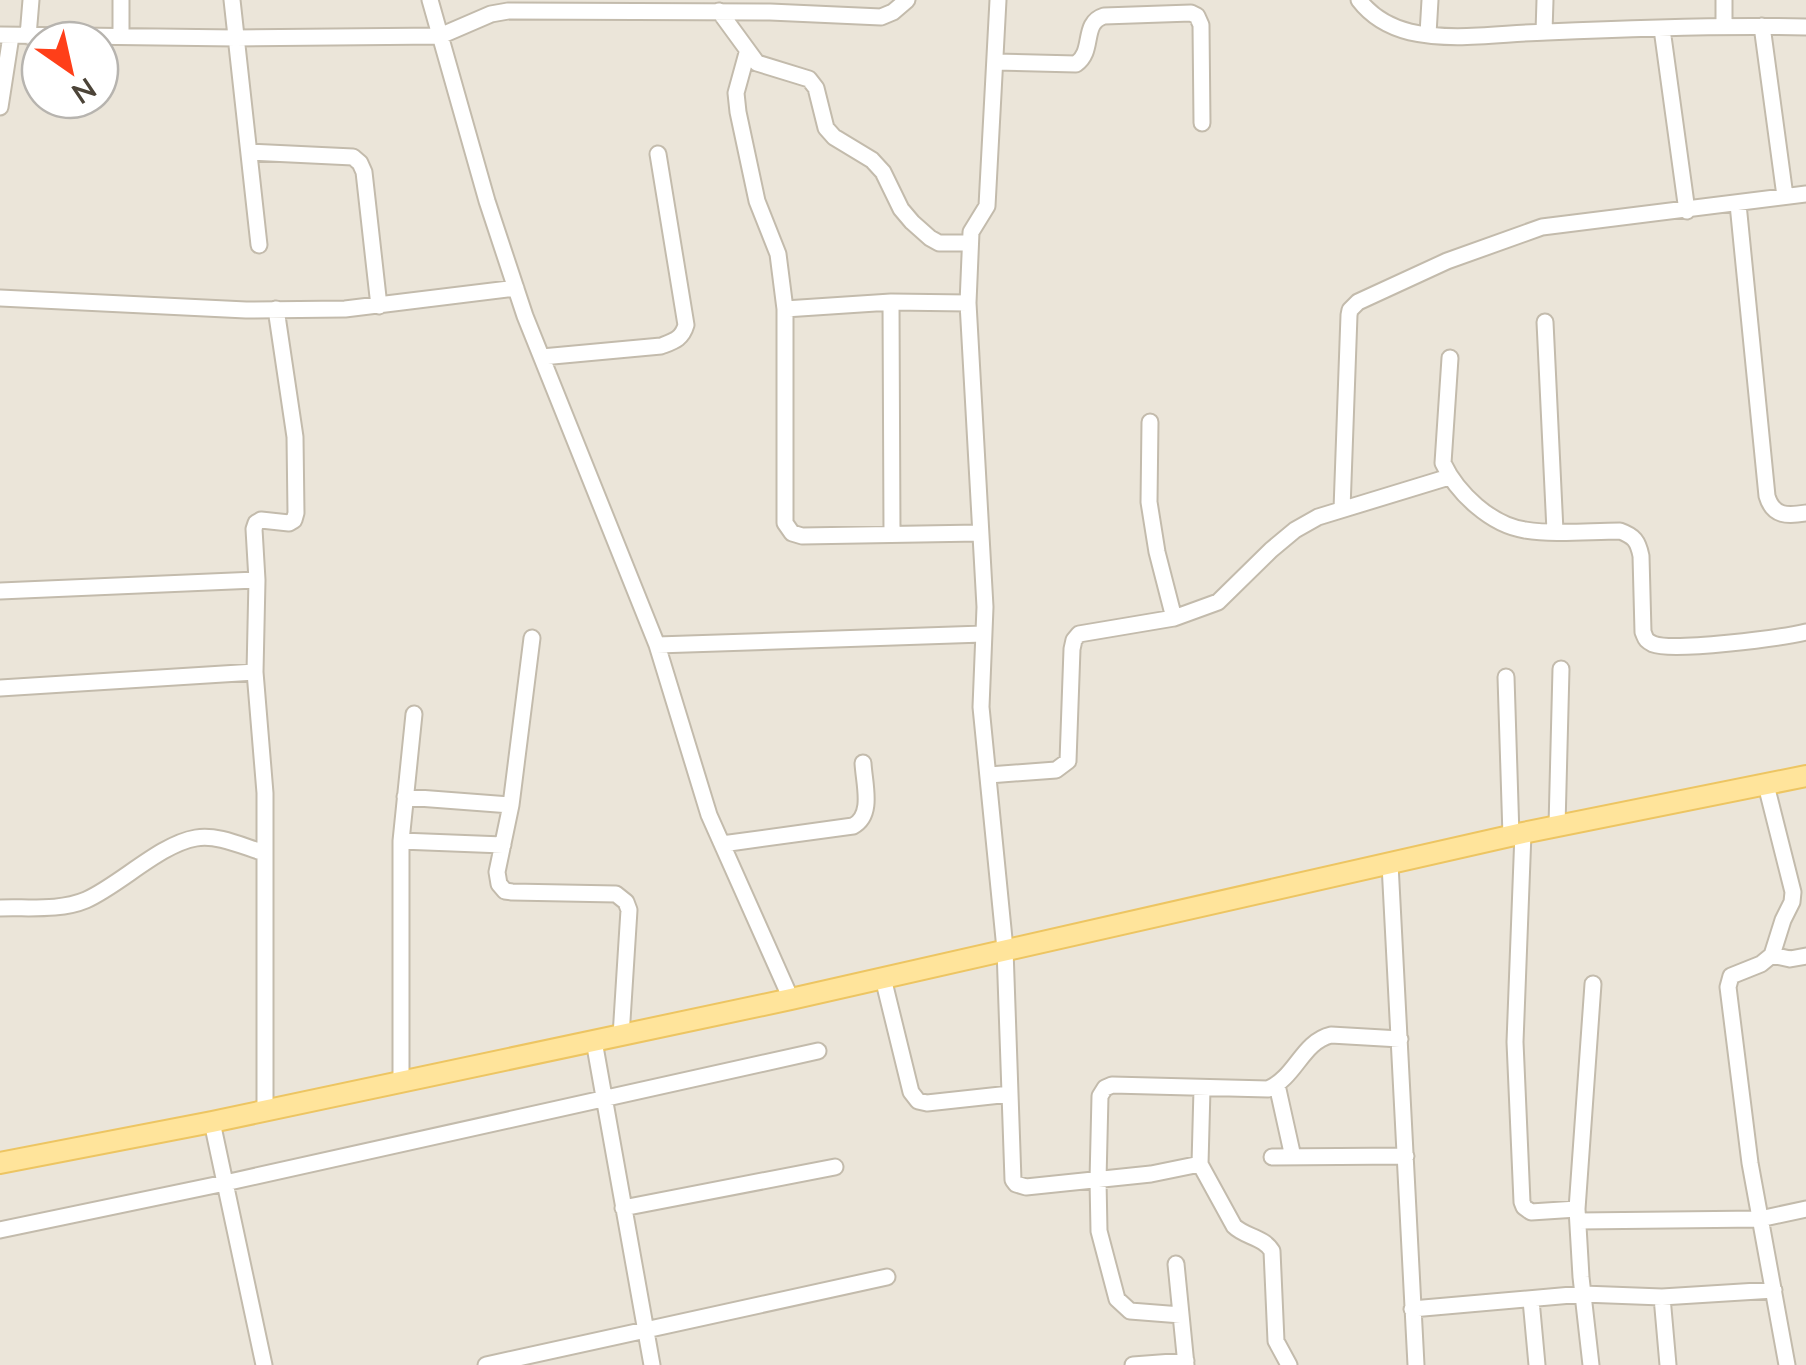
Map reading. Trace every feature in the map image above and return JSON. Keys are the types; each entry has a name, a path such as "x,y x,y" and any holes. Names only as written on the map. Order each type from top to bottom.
{"main road":[{"path":"0,1163 621,1036 1517,834 1806,776"}],"street":[{"path":"0,107 13,36 30,0"},
{"path":"120,0 121,36"},
{"path":"232,0 260,244"},
{"path":"430,0 516,288 657,645 709,815 791,999"},
{"path":"13,36 440,36 491,14 524,6 719,12 782,6 881,17 907,0"},
{"path":"998,0 988,206 974,224 970,243 968,303 985,607 981,708 1005,949 1012,1180 1026,1187 1151,1174 1200,1164"},
{"path":"1360,0 1395,28 1467,37 1724,26 1806,27"},
{"path":"1428,34 1430,0"},
{"path":"1544,32 1545,0"},
{"path":"1724,0 1724,26"},
{"path":"719,12 756,63 809,79 816,88 826,128 872,160 883,172 901,210 930,238 970,243"},
{"path":"995,62 1076,64 1086,54 1096,19 1191,13 1201,25 1202,123"},
{"path":"1762,26 1784,196"},
{"path":"1662,29 1687,211"},
{"path":"747,53 736,93 738,112 757,200 778,254 786,309 785,523 792,533 802,536 980,532"},
{"path":"249,152 354,157 360,163 379,306"},
{"path":"542,357 661,346 684,334 686,325 658,154"},
{"path":"1342,509 1349,315 1353,306 1447,261 1542,227 1806,194"},
{"path":"1738,204 1768,496 1777,513 1806,513"},
{"path":"0,298 276,310 346,309 516,288"},
{"path":"786,309 891,302 968,303"},
{"path":"891,302 892,534"},
{"path":"265,1111 265,794 255,672 256,523 290,523 296,513 295,437 276,310"},
{"path":"1546,322 1555,531"},
{"path":"1450,358 1443,463 1449,477 1460,492 1496,520 1523,530 1620,531 1632,535 1641,556 1646,639 1681,646 1806,632"},
{"path":"1150,422 1149,502 1174,618"},
{"path":"988,774 1056,770 1068,762 1072,649 1079,634 1174,618 1218,602 1271,550 1318,516 1449,477"},
{"path":"0,590 256,580"},
{"path":"657,645 983,634"},
{"path":"532,638 511,805 497,872 499,884 505,891 616,894 626,902 629,910 621,1036"},
{"path":"1557,826 1561,670"},
{"path":"0,688 255,672"},
{"path":"1506,678 1517,834 1515,1042 1524,1208 1530,1212 1578,1215 1760,1218 1806,1209"},
{"path":"401,1082 400,842 414,714"},
{"path":"722,844 860,823 866,813 863,763"},
{"path":"1766,785 1792,902 1772,955 1731,976 1728,982 1750,1163 1787,1365"},
{"path":"405,797 511,805"},
{"path":"0,908 62,907 85,901 194,838 221,840 265,854"},
{"path":"400,842 503,845"},
{"path":"1390,864 1416,1365"},
{"path":"1772,955 1790,960 1806,956"},
{"path":"883,978 911,1092 918,1101 927,1104 1010,1094"},
{"path":"1591,1365 1578,1215 1592,984"},
{"path":"1181,1314 1130,1311 1117,1299 1100,1231 1100,1096 1104,1088 1112,1085 1268,1089 1277,1085 1314,1041 1322,1037 1400,1039"},
{"path":"594,1041 652,1365"},
{"path":"0,1230 818,1051"},
{"path":"1277,1085 1293,1157"},
{"path":"1202,1088 1200,1164 1234,1226 1268,1244 1272,1251 1276,1341 1289,1365"},
{"path":"212,1122 264,1365"},
{"path":"1272,1157 1406,1156"},
{"path":"623,1208 836,1167"},
{"path":"1133,1365 1186,1363 1176,1264"},
{"path":"486,1365 887,1277"},
{"path":"1412,1309 1583,1294 1662,1297 1774,1290"},
{"path":"1662,1297 1668,1365"},
{"path":"1531,1300 1537,1365"}],"shaded area":[{"path":"0,0 1806,0 1806,1365 0,1365"}]}
